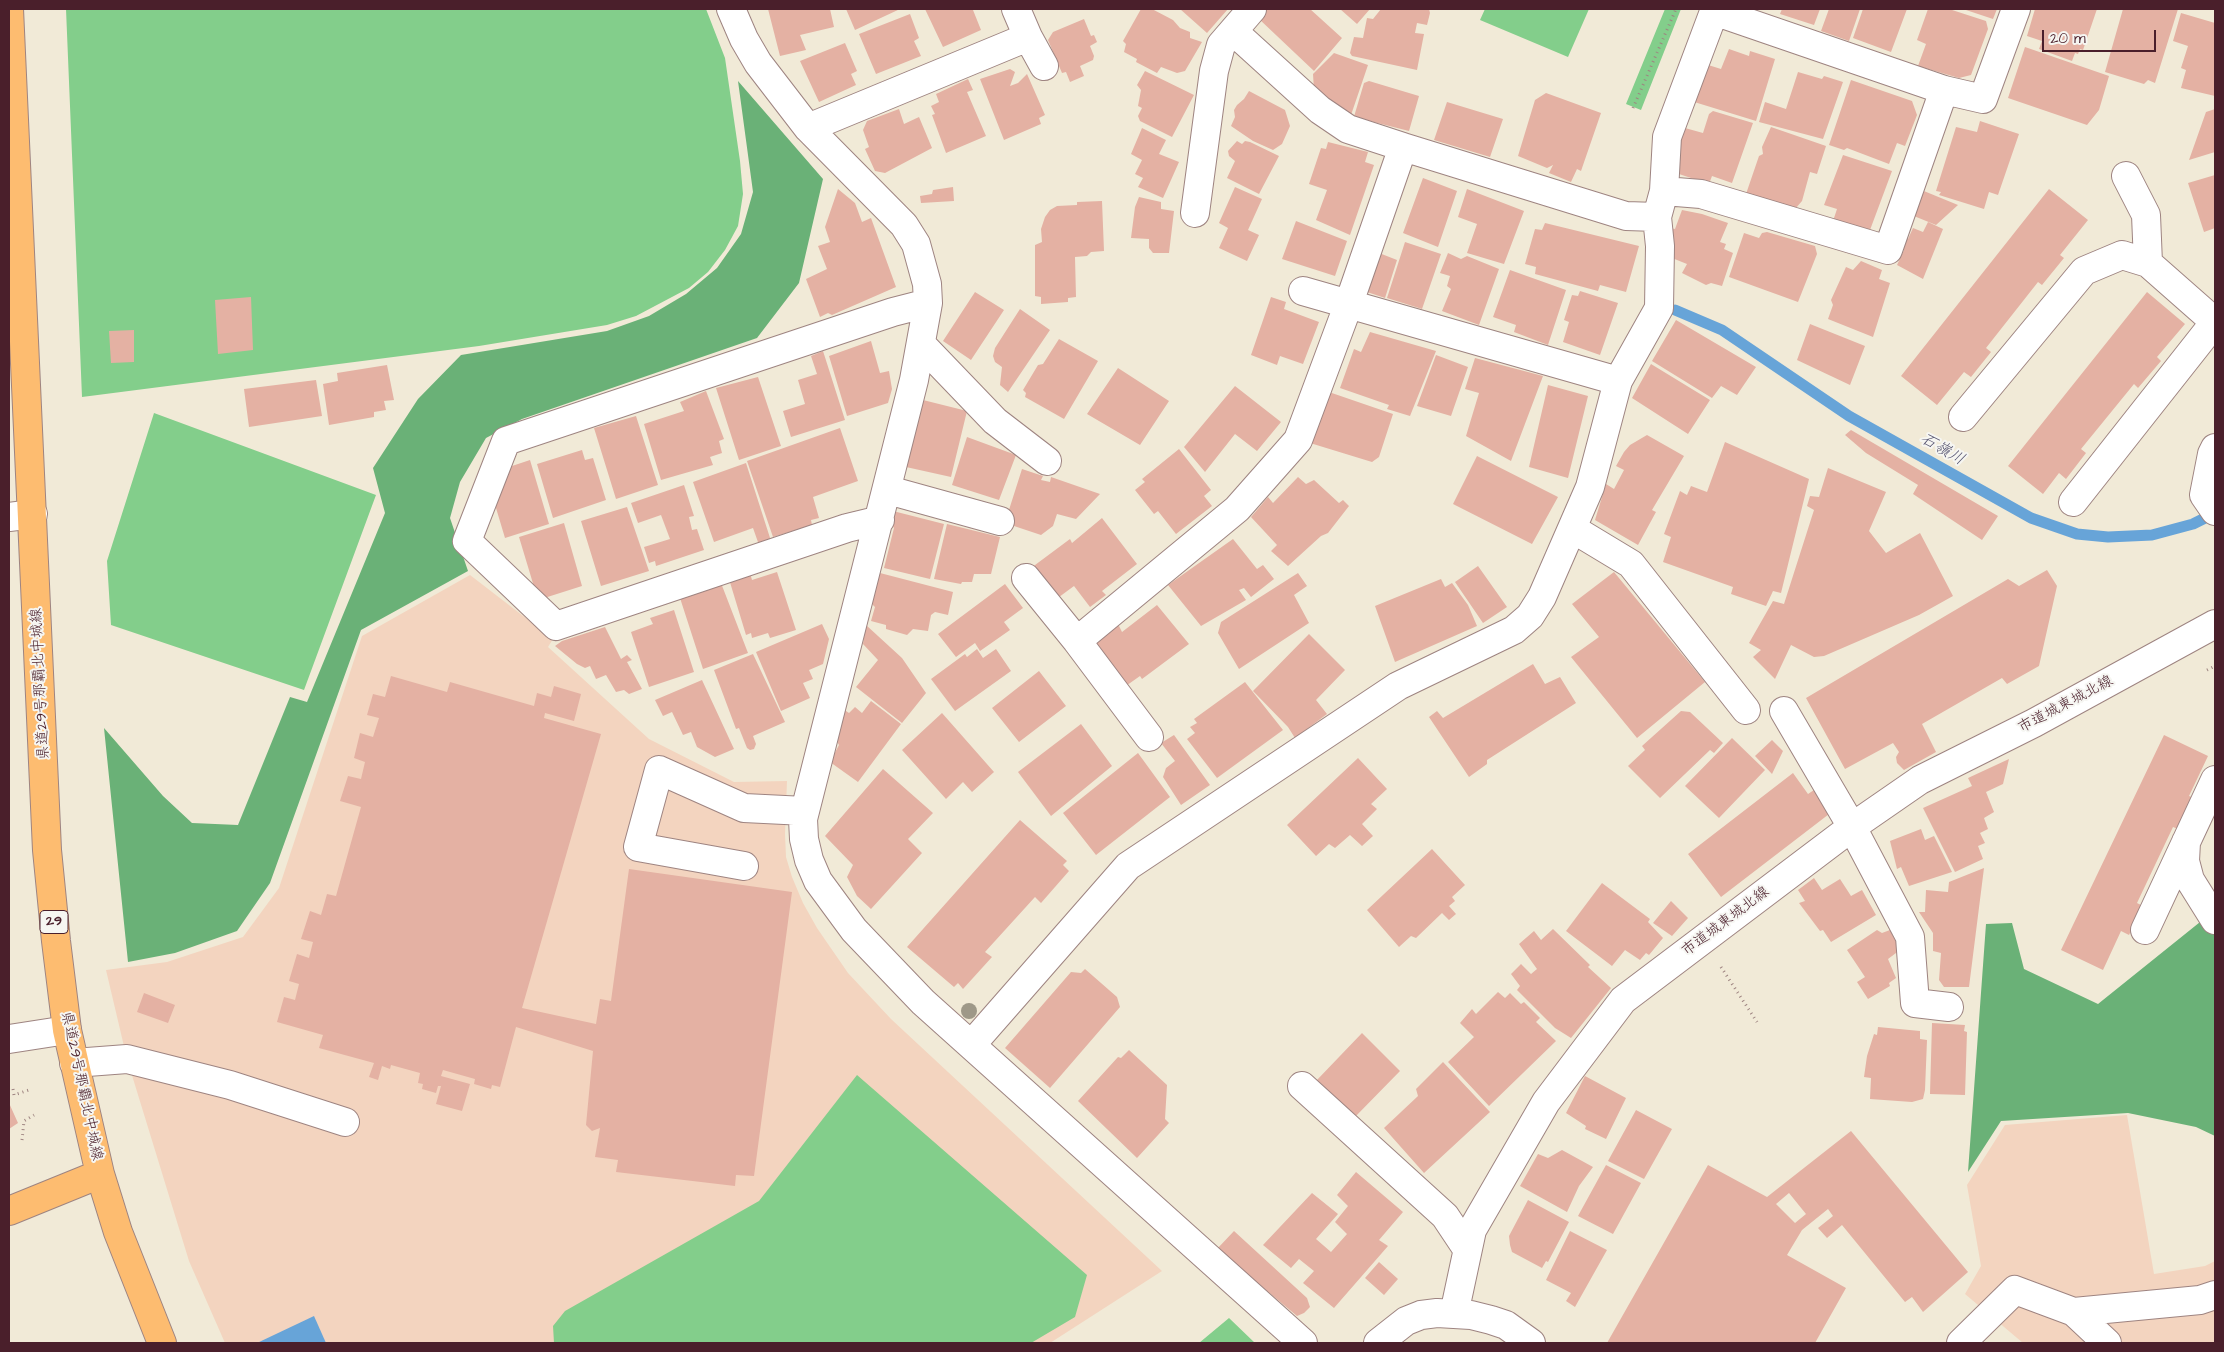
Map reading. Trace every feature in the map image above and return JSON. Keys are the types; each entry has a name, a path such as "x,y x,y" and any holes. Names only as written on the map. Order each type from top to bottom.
{"main road":[{"name":"県道29号那覇北中城線","path":"9,9 21,516 56,941 67,1030 100,1174 118,1232 162,1343"},
{"path":"9,1210 100,1174"}],"street":[{"path":"731,9 744,40 758,63 808,128 904,225 916,244 923,263 928,303 922,345 888,490 795,810 809,860 818,882 854,930 886,965 1303,1343"},
{"path":"1016,9 1028,37 1044,66"},
{"path":"1195,213 1214,70 1221,45 1252,9"},
{"path":"972,1044 1128,866 1398,686 1514,630 1530,616 1542,597 1573,530 1590,487 1618,381 1659,308 1660,204 1667,137 1715,10 1944,90 1983,99 2016,9"},
{"path":"1233,31 1320,110 1348,129 1626,216 1660,204 1701,194 1888,250 1944,90"},
{"path":"808,128 1028,37"},
{"path":"1077,641 1237,509 1298,440 1349,303 1403,146"},
{"path":"2126,176 2146,215 2148,263"},
{"path":"1963,417 2084,271 2122,255 2148,263 2215,322 2073,502"},
{"path":"1303,291 1618,381"},
{"path":"880,520 847,528 556,626 467,541 506,441 893,312 928,303"},
{"path":"922,345 995,421 1047,461"},
{"path":"2210,503 2212,454 2215,448"},
{"path":"888,490 1000,521"},
{"path":"1573,530 1631,564 1746,710"},
{"path":"1026,578 1150,737"},
{"name":"市道城東城北線","path":"1454,1314 1472,1230 1546,1102 1623,1000 1852,827 1920,780 2034,723 2215,624"},
{"path":"1784,712 1852,827 1910,937 1914,1003 1949,1007"},
{"path":"744,866 638,847 659,770 744,808 795,810"},
{"path":"2145,930 2215,780"},
{"path":"2186,841 2185,862 2190,880 2215,920"},
{"path":"9,1039 67,1030"},
{"path":"74,1063 127,1059 230,1085 345,1122"},
{"path":"1302,1086 1445,1216 1467,1249"},
{"path":"1961,1343 2015,1290 2074,1312 2107,1343"},
{"path":"2074,1312 2200,1300 2215,1295"},
{"path":"1378,1343 1406,1321 1421,1315 1454,1314 1471,1315 1506,1325 1531,1343"}],"path":[{"path":"1633,108 1676,9"},
{"path":"1703,939 1757,1022"},
{"path":"12,1089 14,1095 29,1090"},
{"path":"22,1140 24,1121 34,1115"}],"shaded area":[{"path":"470,575 553,639 548,647 649,739 734,782 787,781 786,857 792,877 803,903 817,928 848,973 891,1019 1162,1271 1050,1343 225,1343 189,1261 127,1059 106,970 167,962 243,937 279,888 362,636"},
{"path":"2127,1115 2154,1274 2205,1266 2215,1261 2215,1343 2023,1343 1965,1294 1981,1266 1967,1185 2005,1125"}],"green space":[{"path":"66,9 706,9 725,58 743,194 738,226 725,250 708,272 689,288 636,316 607,325 479,346 82,397"},
{"path":"1485,9 1589,9 1568,57 1480,20"},
{"path":"1665,9 1681,9 1641,110 1626,104"},
{"path":"738,81 823,179 799,283 757,338 522,419 486,438 460,482 450,518 468,571 361,630 270,883 237,931 175,953 128,962 104,728 163,796 192,823 238,825 290,697 307,702 385,513 373,468 418,399 461,355 607,331 649,316 686,294 717,268 741,234 753,192"},
{"path":"154,413 376,495 304,690 111,625 107,561"},
{"path":"2215,910 2215,1136 2196,1127 2128,1113 2001,1121 1968,1172 1986,924 2012,923 2024,969 2098,1004"},
{"path":"857,1075 1087,1275 1075,1317 1031,1343 554,1343 553,1326 565,1311 759,1201"},
{"path":"1229,1318 1255,1343 1199,1343"}],"water":[{"path":"314,1316 326,1343 257,1343"}],"building":[{"path":"768,9 830,9 834,27 800,35 806,50 780,56"},
{"path":"846,9 900,9 855,30"},
{"path":"925,9 977,9 973,10 981,30 943,47"},
{"path":"1141,9 1152,9 1173,20 1180,28 1190,32 1190,38 1202,42 1185,71 1177,73 1161,67 1157,73 1136,62 1137,59 1124,52 1126,44 1123,41"},
{"path":"1180,9 1228,9 1207,33"},
{"path":"1266,9 1310,9 1342,38 1314,71 1258,18"},
{"path":"1340,9 1370,9 1357,24"},
{"path":"1381,9 1429,9 1427,25 1417,23 1415,33 1424,34 1417,70 1352,56 1350,53 1354,37 1363,38 1367,18 1373,19"},
{"path":"1782,9 1820,9 1814,25 1780,14"},
{"path":"1829,9 1860,9 1849,41 1821,31"},
{"path":"1863,9 1907,9 1891,52 1853,38"},
{"path":"1928,9 1949,9 1986,21 1988,29 1971,75 1959,78 1918,66 1926,44 1917,40"},
{"path":"1963,9 1997,9 1993,19"},
{"path":"2035,9 2097,9 2083,50 2080,49 2078,54 2075,53 2072,61 2039,49 2042,41 2027,36"},
{"path":"2123,9 2178,9 2155,83 2148,80 2144,84 2105,72"},
{"path":"2181,13 2215,23 2215,96 2181,88 2186,70 2181,68 2188,46 2173,41"},
{"path":"910,14 919,38 914,41 921,56 876,74 859,34"},
{"path":"1084,19 1091,36 1094,35 1097,42 1090,46 1094,56 1093,60 1080,66 1084,76 1070,82 1066,72 1062,73 1048,40 1053,32"},
{"path":"845,43 857,71 851,74 856,85 819,102 800,61"},
{"path":"2025,47 2109,76 2099,110 2087,125 2008,98"},
{"path":"1729,49 1749,56 1750,51 1775,59 1756,121 1691,101 1705,64 1721,69"},
{"path":"1334,53 1368,65 1350,118 1314,90 1313,74"},
{"path":"1010,69 1015,72 1010,86 1018,83 1027,74 1045,115 1039,118 1041,124 1004,140 980,79"},
{"path":"1145,71 1194,95 1172,137 1140,121 1138,116 1142,108 1138,106 1141,90 1137,85"},
{"path":"1798,72 1822,79 1824,76 1843,82 1823,139 1759,122 1765,102 1786,109"},
{"path":"968,79 973,90 967,92 986,136 946,153 932,115 935,114 931,106 939,102 936,94"},
{"path":"1851,80 1912,101 1917,115 1905,146 1897,143 1889,164 1847,148 1844,150 1829,145"},
{"path":"1369,81 1419,96 1409,131 1358,118 1353,120 1364,83"},
{"path":"1249,91 1285,110 1290,126 1282,144 1273,150 1253,141 1231,126 1235,117 1234,110"},
{"path":"1546,93 1601,113 1581,171 1577,169 1571,182 1549,173 1553,165 1547,168 1518,156 1535,100"},
{"path":"1447,102 1503,119 1490,157 1434,140"},
{"path":"899,109 904,124 919,117 932,148 885,173 875,171 865,149 869,147 863,130 867,121"},
{"path":"2215,109 2215,152 2189,160 2206,112"},
{"path":"1713,111 1753,123 1732,183 1712,176 1709,184 1679,174 1677,170 1676,145 1685,128 1703,133 1709,114"},
{"path":"1980,121 2019,134 1998,195 1989,192 1984,209 1939,195 1941,192 1936,191 1956,127 1977,132"},
{"path":"1771,127 1826,146 1817,174 1810,172 1802,201 1795,209 1746,194 1759,156 1763,154 1762,147"},
{"path":"1142,128 1166,140 1159,154 1179,162 1163,198 1138,187 1143,178 1135,174 1142,160 1131,154"},
{"path":"1237,141 1242,144 1245,141 1250,142 1279,156 1259,194 1227,178 1235,161 1229,156 1228,151"},
{"path":"1328,142 1368,152 1365,162 1374,165 1350,235 1316,220 1327,190 1309,184 1321,148 1326,149"},
{"path":"1843,155 1892,171 1870,230 1861,227 1858,233 1832,224 1837,209 1824,205"},
{"path":"2215,175 2215,228 2204,232 2188,183"},
{"path":"1423,178 1457,191 1438,247 1403,233"},
{"path":"953,187 954,201 921,203 920,196 932,194 933,190"},
{"path":"1235,187 1262,199 1248,230 1259,235 1247,261 1219,248 1228,228 1219,223"},
{"path":"838,189 855,203 862,222 871,218 896,287 832,315 828,313 820,317 806,279 827,269 818,246 830,242 825,227"},
{"path":"1467,189 1524,211 1504,264 1467,253 1477,224 1458,217"},
{"path":"1919,189 1958,205 1936,225 1909,214"},
{"path":"2049,189 2088,220 2060,255 2064,258 2042,285 2038,282 1986,348 1991,352 1971,377 1964,372 1937,405 1901,376"},
{"path":"1139,197 1161,202 1161,209 1174,211 1169,253 1153,253 1149,248 1149,239 1131,238 1135,207"},
{"path":"1102,201 1104,251 1091,252 1087,256 1075,257 1076,297 1068,298 1068,302 1041,304 1041,297 1035,296 1035,245 1042,242 1041,229 1045,217 1050,210 1057,206 1077,205 1077,202"},
{"path":"1682,210 1702,214 1728,223 1720,242 1726,244 1724,249 1733,253 1722,286 1711,283 1706,285 1682,273 1687,264 1672,258 1670,228 1675,229"},
{"path":"1296,221 1347,241 1335,276 1282,259"},
{"path":"1928,222 1943,229 1923,279 1897,265 1904,250 1900,248 1905,238 1908,239 1913,228 1923,232"},
{"path":"1545,223 1639,246 1626,292 1600,285 1598,291 1535,274 1536,267 1525,264 1535,229 1542,230"},
{"path":"1767,232 1815,246 1817,254 1798,302 1729,277 1744,233 1759,238 1762,233"},
{"path":"1405,242 1441,254 1422,309 1387,298"},
{"path":"1374,251 1397,260 1385,298 1361,290"},
{"path":"1448,253 1461,259 1467,256 1499,269 1479,325 1442,311 1451,289 1447,286 1450,276 1440,273"},
{"path":"1861,261 1882,270 1879,279 1890,283 1873,337 1828,319 1833,305 1831,300 1846,267 1853,270"},
{"path":"1510,270 1566,290 1548,345 1514,332 1516,325 1493,317"},
{"path":"1580,291 1618,303 1600,355 1563,342 1569,322 1564,320 1572,295 1578,296"},
{"path":"975,292 1004,310 971,360 943,341"},
{"path":"2147,292 2185,324 2157,357 2161,361 2138,388 2134,384 2081,449 2086,453 2066,479 2059,473 2043,494 2008,466"},
{"path":"251,297 253,350 218,354 215,300"},
{"path":"1271,297 1286,302 1284,309 1319,322 1303,364 1280,356 1277,365 1251,355"},
{"path":"1020,309 1050,330 1008,392 1000,385 1002,367 995,362 993,356 995,348"},
{"path":"1676,320 1756,367 1737,395 1721,386 1712,398 1652,361"},
{"path":"1810,324 1865,346 1850,385 1797,360"},
{"path":"134,330 134,362 111,363 109,331"},
{"path":"1370,332 1436,351 1410,416 1387,409 1389,405 1340,388 1354,349 1361,352"},
{"path":"1059,339 1098,361 1064,419 1025,397 1026,393 1023,390 1038,365 1043,364"},
{"path":"871,341 880,373 889,371 892,389 888,403 847,416 829,356"},
{"path":"823,351 845,420 791,437 783,411 805,404 798,380 817,374 811,356"},
{"path":"1436,355 1468,367 1451,416 1417,406"},
{"path":"1475,358 1543,376 1511,461 1466,436 1479,393 1465,389"},
{"path":"1651,364 1710,400 1688,434 1632,398"},
{"path":"387,365 394,400 384,401 386,410 374,412 374,417 329,425 323,384 338,381 337,373"},
{"path":"1118,368 1169,401 1140,445 1087,414"},
{"path":"758,377 781,446 739,460 716,388"},
{"path":"316,380 322,416 249,427 244,389"},
{"path":"1548,385 1588,396 1568,478 1529,467"},
{"path":"1235,386 1281,422 1257,451 1235,434 1205,472 1184,447"},
{"path":"706,391 724,439 719,441 722,453 710,457 713,465 661,480 644,424 684,411 680,402"},
{"path":"1326,391 1393,414 1379,457 1372,462 1310,443"},
{"path":"923,400 967,411 951,477 906,467"},
{"path":"636,416 658,485 616,499 594,428"},
{"path":"840,428 858,481 813,497 819,518 811,520 812,525 773,537 747,461"},
{"path":"1851,430 1998,516 1982,540 1913,494 1918,485 1866,453 1845,435"},
{"path":"1647,435 1684,456 1652,510 1656,512 1638,545 1595,520 1606,484 1614,489 1624,470 1616,466 1624,452 1630,445"},
{"path":"967,437 1016,455 999,500 952,485"},
{"path":"1725,442 1809,479 1781,593 1773,591 1766,606 1731,594 1733,587 1663,562 1671,537 1664,534 1680,491 1687,495 1691,486 1707,492"},
{"path":"1179,449 1211,490 1204,496 1212,506 1176,534 1158,511 1154,514 1135,490 1145,482 1142,479"},
{"path":"582,450 585,460 593,458 606,500 553,518 537,464"},
{"path":"1477,456 1558,497 1532,544 1453,504"},
{"path":"530,460 549,524 505,538 490,488 497,471"},
{"path":"746,463 771,541 759,545 753,528 714,542 693,482"},
{"path":"1828,468 1886,492 1869,531 1886,553 1920,533 1953,596 1919,615 1824,656 1814,657 1791,645 1775,679 1753,657 1761,650 1749,643 1773,601 1784,604 1814,510 1807,506 1810,496 1819,497"},
{"path":"1022,469 1043,476 1041,480 1050,482 1051,477 1100,494 1076,519 1057,514 1053,526 1041,535 1011,525 1008,513"},
{"path":"1298,477 1306,484 1314,480 1339,503 1343,500 1349,506 1328,533 1321,536 1288,566 1271,551 1277,545 1251,517 1268,497 1273,503"},
{"path":"684,485 694,516 689,517 692,530 697,529 704,550 656,566 655,561 649,563 644,547 670,539 661,515 638,523 631,503"},
{"path":"627,507 649,571 601,586 581,521"},
{"path":"893,511 944,524 930,579 884,568 894,528 890,522"},
{"path":"1102,518 1137,564 1102,591 1106,595 1090,607 1074,586 1055,600 1031,568 1070,539 1072,543"},
{"path":"564,523 582,586 538,600 519,537"},
{"path":"947,524 1000,537 991,574 974,574 972,582 962,582 961,584 934,579"},
{"path":"1233,539 1257,569 1263,565 1274,579 1251,597 1244,588 1239,590 1246,600 1201,626 1168,585"},
{"path":"1478,566 1507,607 1483,623 1455,582"},
{"path":"2047,570 2057,586 2039,666 2007,684 2002,678 1922,724 1936,752 1904,770 1897,763 1896,757 1899,752 1893,743 1845,769 1806,698 2008,579 2019,586"},
{"path":"777,572 796,630 770,638 768,633 752,638 751,633 746,635 729,579 750,573 752,580"},
{"path":"1614,572 1705,682 1637,738 1571,657 1599,637 1572,604"},
{"path":"880,573 953,592 948,615 935,612 931,615 928,631 913,629 907,635 886,629 886,625 871,621 875,607 872,604"},
{"path":"1298,573 1307,586 1294,595 1309,623 1239,669 1218,633 1221,622"},
{"path":"1441,579 1445,587 1452,583 1468,605 1477,626 1395,662 1375,606"},
{"path":"721,583 748,653 703,669 680,598"},
{"path":"1005,584 1023,608 1004,622 1010,630 980,651 975,643 956,657 938,634"},
{"path":"1157,605 1189,644 1142,679 1140,676 1123,688 1095,652 1096,642 1118,624 1122,632"},
{"path":"674,610 694,672 649,687 631,632 653,624 650,618"},
{"path":"822,624 829,639 823,664 809,670 813,679 803,683 810,698 781,711 756,652"},
{"path":"866,625 902,658 926,693 902,723 856,687 878,660 863,644"},
{"path":"605,627 621,659 627,655 632,660 627,662 642,689 629,694 624,690 616,692 606,675 596,679 590,666 585,668 577,664 555,646 562,641"},
{"path":"1309,634 1345,670 1316,700 1327,714 1295,738 1288,727 1253,691"},
{"path":"977,649 983,658 996,649 1011,671 955,711 931,679 965,654 967,657"},
{"path":"753,654 785,722 753,736 756,744 754,749 750,750 747,748 739,728 736,729 714,670"},
{"path":"1533,664 1545,684 1560,677 1576,703 1487,760 1487,764 1469,777 1429,717 1437,711 1443,718"},
{"path":"1039,671 1066,706 1019,742 992,708"},
{"path":"391,676 447,692 450,682 534,706 537,693 551,697 554,686 581,694 574,721 545,713 544,718 601,734 522,1008 596,1024 600,999 611,1001 629,869 792,892 754,1176 736,1175 735,1186 616,1172 618,1160 595,1157 600,1128 592,1131 586,1125 593,1051 516,1027 500,1087 492,1085 491,1089 474,1084 475,1079 443,1070 441,1076 470,1084 462,1111 436,1104 441,1086 438,1086 436,1093 422,1089 423,1084 418,1083 420,1073 391,1065 390,1069 382,1066 378,1080 369,1077 374,1063 319,1048 323,1035 277,1022 284,997 295,1000 299,984 289,981 297,954 309,958 313,942 301,939 310,911 321,915 327,894 336,896 361,807 340,801 348,776 361,779 365,762 354,758 360,733 373,737 379,718 367,715 373,694 385,697"},
{"path":"702,680 734,749 715,757 697,747 691,732 683,735 672,712 663,716 655,700"},
{"path":"1245,682 1283,730 1217,778 1187,739 1195,733 1190,727 1197,723 1194,719"},
{"path":"871,701 901,724 858,782 830,762 839,745 835,738 843,709 849,713 855,707 862,713"},
{"path":"1681,711 1690,712 1723,743 1714,753 1710,750 1660,798 1628,766 1645,750 1642,746"},
{"path":"942,713 994,772 972,792 963,782 946,799 902,750"},
{"path":"1081,724 1112,766 1051,816 1018,772"},
{"path":"1174,735 1210,785 1181,805 1163,777 1166,768 1175,761 1161,743"},
{"path":"2164,735 2208,756 2189,796 2194,798 2178,829 2173,827 2137,903 2143,906 2129,935 2121,931 2103,970 2061,950"},
{"path":"1732,738 1765,770 1719,818 1685,786"},
{"path":"1772,740 1783,751 1772,774 1755,756"},
{"path":"1138,753 1170,797 1096,855 1063,813"},
{"path":"1358,758 1387,789 1371,804 1377,809 1362,824 1373,836 1362,846 1350,835 1335,848 1329,844 1316,856 1287,825"},
{"path":"2009,759 2003,784 1986,792 1994,812 1984,818 1988,829 1980,833 1985,843 1978,846 1983,859 1955,872 1923,808 1972,786 1968,778"},
{"path":"883,769 933,813 908,839 922,853 871,909 857,896 847,877 853,865 825,836"},
{"path":"1793,773 1808,794 1817,788 1833,811 1721,897 1688,854"},
{"path":"1020,820 1067,861 1063,865 1069,871 1041,903 1035,897 985,952 992,957 963,989 958,983 954,987 907,947"},
{"path":"1921,829 1925,840 1934,836 1952,872 1909,886 1901,867 1897,869 1890,841"},
{"path":"1432,849 1465,885 1452,897 1455,901 1449,906 1456,914 1449,920 1442,913 1416,938 1411,936 1399,947 1367,910"},
{"path":"1984,868 1969,987 1944,987 1939,980 1941,953 1933,951 1933,933 1919,912 1925,912 1926,890 1948,892 1949,882"},
{"path":"1814,878 1822,890 1840,879 1851,896 1862,890 1876,915 1831,942 1823,930 1820,931 1799,903 1805,901 1798,890"},
{"path":"1602,883 1650,919 1648,922 1663,938 1649,955 1646,953 1640,960 1625,950 1612,966 1566,931"},
{"path":"1671,901 1688,918 1672,936 1653,923"},
{"path":"1553,929 1590,965 1588,967 1611,988 1571,1038 1555,1028 1517,990 1520,986 1511,974 1521,964 1531,974 1537,969 1519,944 1534,931 1541,940"},
{"path":"1877,930 1882,933 1890,930 1900,950 1888,959 1896,978 1889,983 1890,986 1868,999 1857,982 1865,977 1847,950"},
{"path":"1085,969 1117,997 1120,1007 1050,1088 1005,1048 1071,972 1081,973"},
{"path":"1498,992 1505,998 1510,993 1521,1004 1524,1002 1540,1018 1536,1022 1556,1041 1489,1106 1448,1062 1474,1037 1460,1023 1472,1009 1476,1014"},
{"path":"144,993 175,1005 168,1023 137,1012"},
{"path":"1932,1023 1965,1025 1964,1031 1967,1032 1965,1095 1930,1094"},
{"path":"1878,1027 1920,1031 1920,1039 1927,1040 1923,1099 1912,1102 1870,1099 1871,1078 1864,1077 1867,1056 1874,1034 1877,1035"},
{"path":"1362,1033 1400,1071 1354,1118 1316,1081"},
{"path":"1129,1050 1167,1085 1165,1119 1169,1123 1137,1158 1078,1101 1118,1057 1121,1058"},
{"path":"1443,1062 1490,1112 1424,1173 1384,1128 1418,1096 1416,1089"},
{"path":"1585,1076 1626,1098 1606,1139 1585,1129 1586,1126 1566,1113"},
{"path":"9,1103 18,1123 9,1129"},
{"path":"1636,1110 1672,1129 1644,1179 1608,1161"},
{"path":"1851,1131 1968,1272 1923,1312 1912,1297 1905,1302 1842,1225 1827,1238 1818,1228 1833,1216 1828,1209 1802,1230 1787,1255 1846,1288 1815,1343 1607,1343 1708,1165 1767,1197","holes":["1789,1193 1806,1214 1795,1223 1776,1204"]},
{"path":"1562,1150 1593,1167 1579,1186 1567,1212 1520,1186 1538,1154 1548,1158"},
{"path":"1606,1165 1641,1183 1613,1234 1578,1216"},
{"path":"1356,1172 1403,1212 1379,1240 1388,1246 1334,1308 1303,1283 1314,1271 1299,1259 1291,1268 1263,1245 1312,1193 1338,1214 1316,1239 1331,1252 1347,1234 1335,1222 1348,1206 1337,1195"},
{"path":"1528,1200 1569,1222 1548,1262 1546,1261 1542,1268 1512,1252 1510,1245 1509,1236"},
{"path":"1234,1231 1307,1298 1310,1307 1304,1313 1297,1316 1217,1249"},
{"path":"1570,1231 1607,1250 1575,1307 1566,1301 1571,1293 1546,1280"},
{"path":"1379,1262 1398,1279 1384,1295 1365,1278"}],"waterway":[{"name":"石嶺川","path":"1675,310 1722,330 1849,416 2031,518 2077,534 2108,537 2152,535 2193,524 2215,513"}]}
